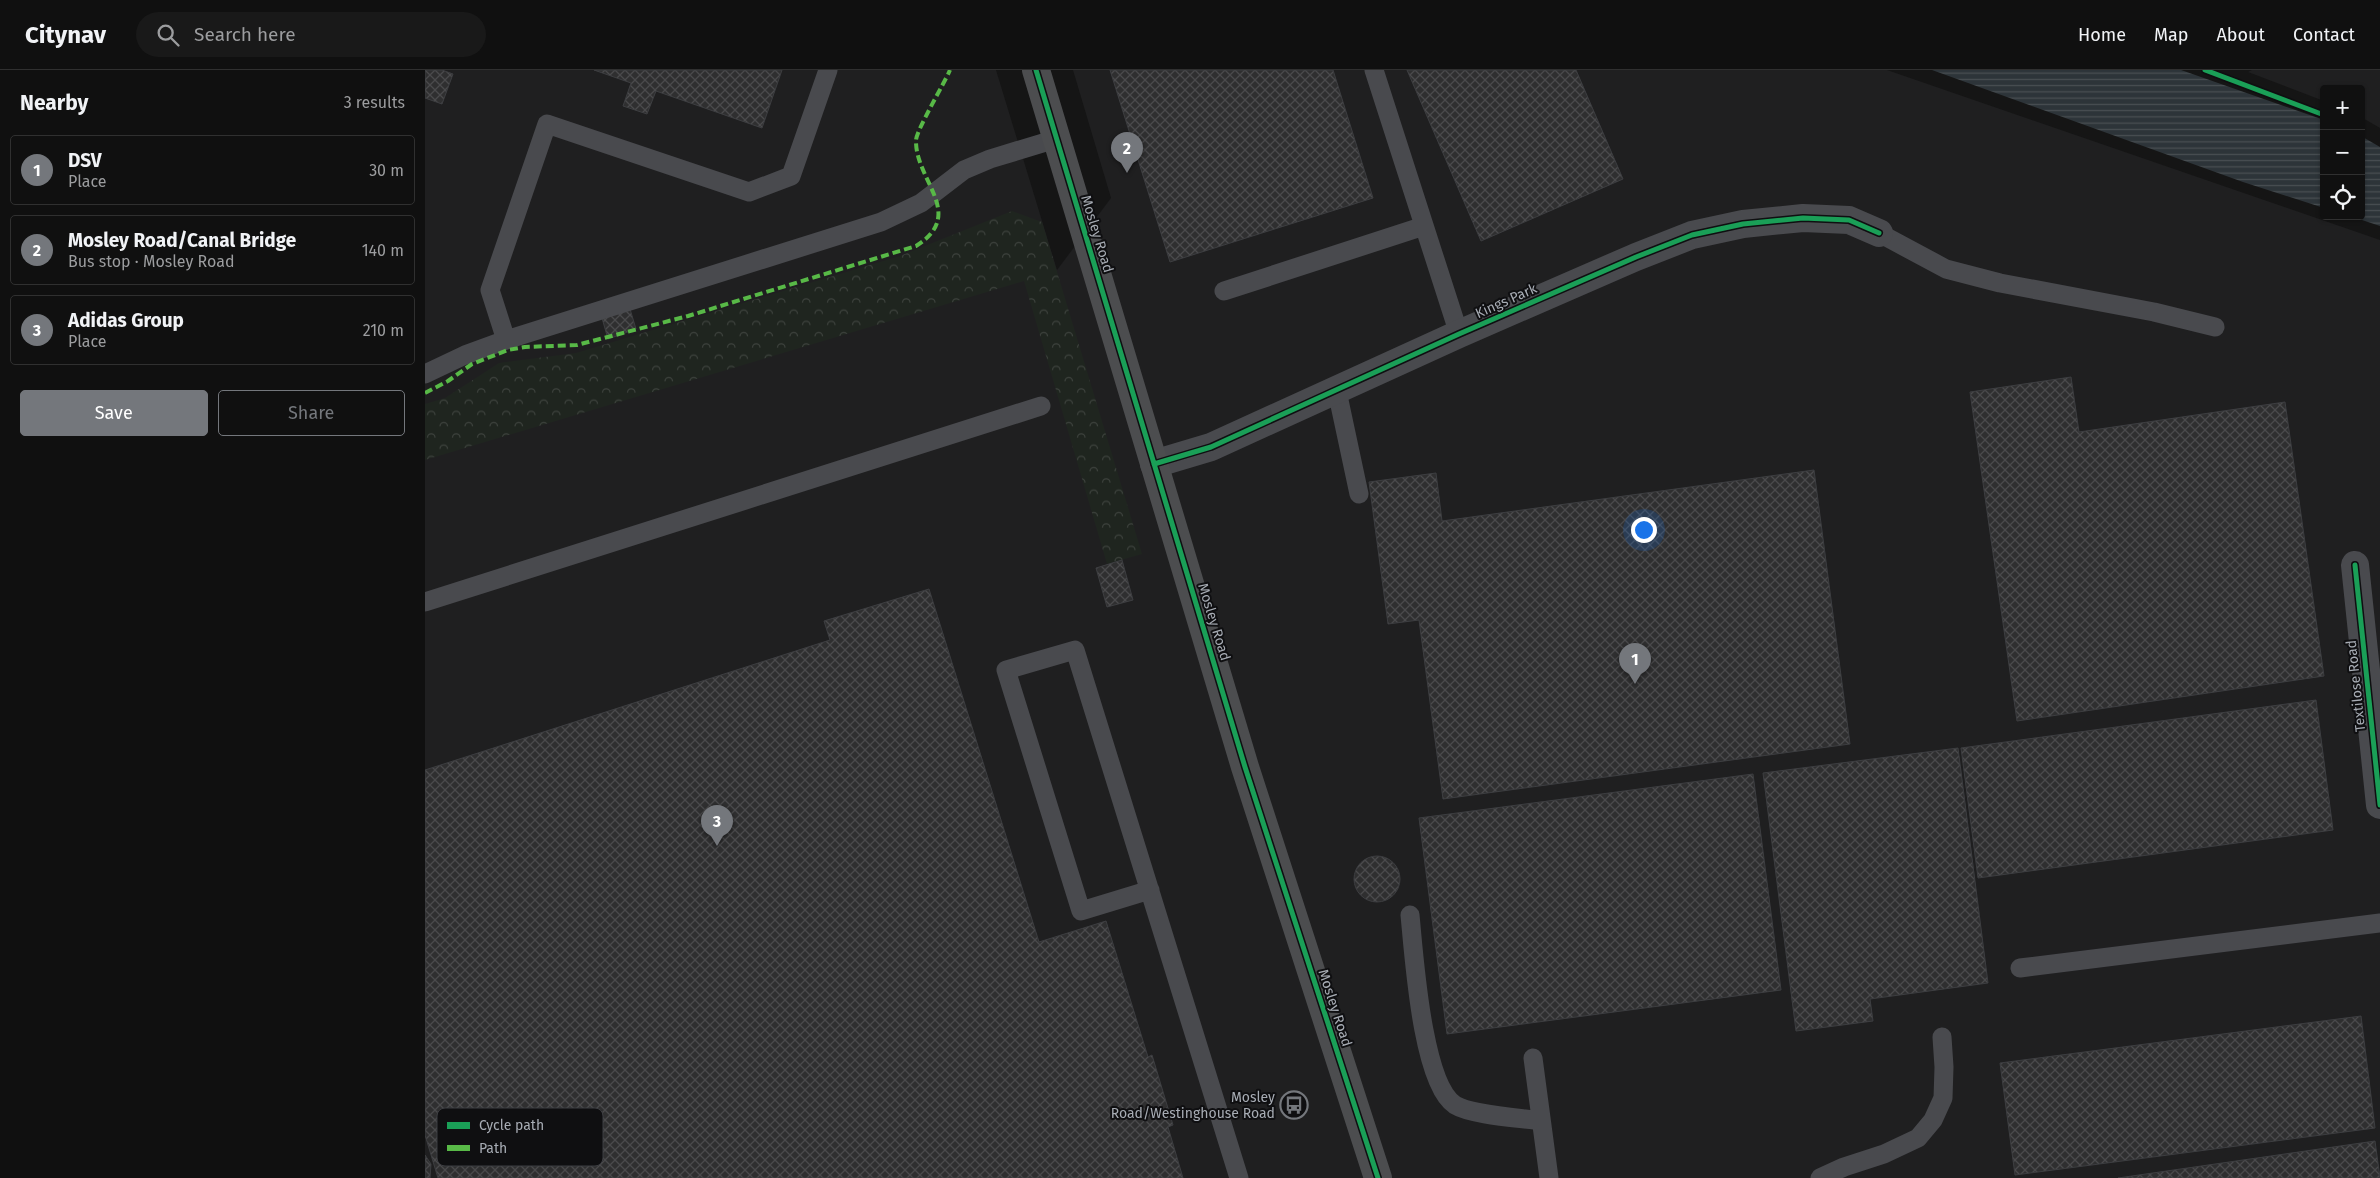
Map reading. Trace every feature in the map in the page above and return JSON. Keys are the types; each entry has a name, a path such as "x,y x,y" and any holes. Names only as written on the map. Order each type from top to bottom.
{"main road":[{"name":"Mosley Road","path":"1035,70 1245,767 1379,1178"}],"street":[{"name":"Kings Park","path":"1154,464 1211,447 1337,392 1459,334 1636,257 1692,235 1743,224 1803,218 1849,220 1879,233"},
{"name":"Textilose Road","path":"2355,565 2371,633 2380,805"}],"lane":[{"path":"506,340 490,290 547,124 749,192 791,176 828,70"},
{"path":"1374,70 1459,334"},
{"path":"425,374 465,355 506,340 881,222 921,203 964,170 1056,139"},
{"path":"1224,291 1424,226"},
{"path":"1879,233 1946,269 2000,284 2154,312 2215,327"},
{"path":"1337,392 1359,494"},
{"path":"425,602 1041,406"},
{"path":"1150,890 1081,911 1005,670 1075,650 1150,890 1239,1178"},
{"path":"1410,915 1420,1009 1437,1080 1444,1094 1455,1105 1467,1109 1541,1121"},
{"path":"2020,968 2380,923"},
{"path":"1820,1178 1844,1166 1885,1154 1919,1138 1933,1120 1943,1098 1942,1037"},
{"path":"1533,1058 1549,1178"}],"shaded area":[{"path":"425,70 996,70 1057,270 1111,198 1073,70 1887,70 2380,240 2380,1178 425,1178"},
{"path":"1932,70 2181,70 2320,119 2320,207 2243,182"},
{"path":"2252,70 2380,70 2380,128 2365,119 2365,85 2320,85 2320,99 2248,72"},
{"path":"2365,138 2380,147 2380,226 2362,220 2365,220"}],"green space":[{"path":"1012,211 1042,222 1142,554 1107,564 1024,281 425,460 425,404 445,398 499,363 576,353 900,256"}],"building":[{"path":"425,70 442,70 453,74 442,104 425,98"},
{"path":"594,70 782,70 762,128 656,91 647,114 623,106 631,83"},
{"path":"1110,70 1333,70 1373,198 1170,262"},
{"path":"1407,70 1576,70 1623,179 1481,241"},
{"path":"630,309 636,329 608,339 602,318"},
{"path":"2071,377 2079,432 2285,402 2324,676 2017,721 1970,392"},
{"path":"1814,470 1850,744 1443,799 1419,620 1388,624 1369,482 1436,473 1442,521"},
{"path":"1122,560 1133,600 1107,607 1096,568"},
{"path":"929,589 1039,942 1106,921 1148,1057 1152,1055 1173,1125 1168,1127 1183,1178 438,1178 425,1135 425,770 830,640 824,621"},
{"path":"2316,700 2333,830 1978,878 1961,748"},
{"path":"1958,748 1988,983 1870,999 1873,1021 1796,1031 1763,773"},
{"path":"1753,774 1781,990 1447,1034 1419,818"},
{"path":"1372,856 1382,856 1396,866 1400,879 1396,892 1390,898 1382,902 1372,902 1358,892 1354,884 1354,874 1364,860"},
{"path":"2361,1016 2375,1128 2015,1175 2000,1063"},
{"path":"2375,1141 2380,1178 2118,1178"},
{"path":"425,1155 431,1164 430,1178 425,1178"}],"marked path":[{"path":"425,393 448,381 472,364 508,350 525,347 577,345 688,316 916,246 931,234 937,222 938,209 935,196 918,155 916,140 921,126 950,70"}],"cycle path":[{"path":"1036,70 1245,767 1378,1178"},
{"path":"2205,70 2320,113"},
{"path":"1154,464 1211,447 1459,334 1636,257 1692,235 1743,224 1803,218 1849,220 1879,233"},
{"path":"2355,565 2380,805"}],"place":[{"name":"Mosley Road/Canal Bridge","path":"1127,173"},
{"name":"DSV","path":"1635,684"},
{"name":"Adidas Group","path":"717,846"},
{"name":"Mosley Road/Westinghouse Road","path":"1294,1105"}]}
